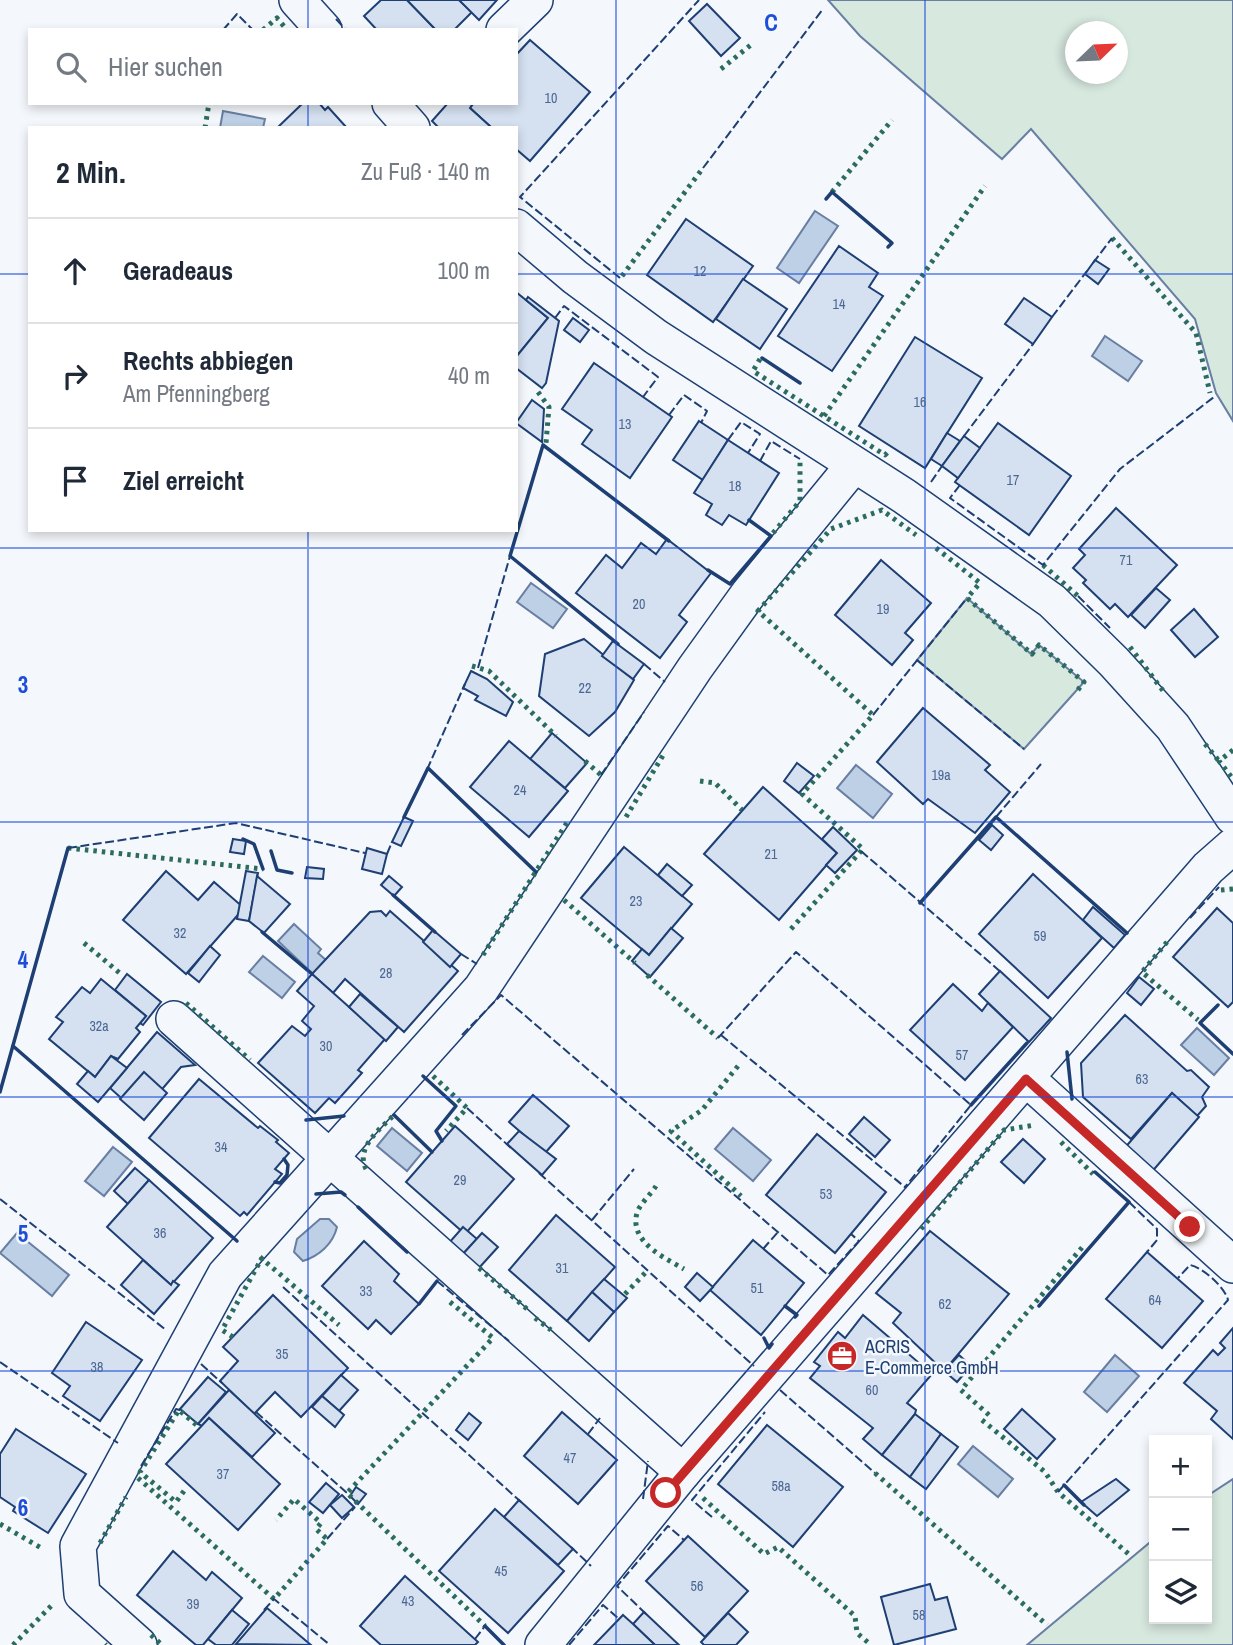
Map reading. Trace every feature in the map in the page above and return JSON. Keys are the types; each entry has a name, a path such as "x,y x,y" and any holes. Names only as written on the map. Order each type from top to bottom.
{"street":[{"path":"298,0 322,28"},
{"path":"507,28 535,0"},
{"path":"518,229 575,277 656,337 852,466 904,496 1052,601 1114,662 1173,727 1233,817"},
{"path":"139,1645 82,1594 78,1546 225,1275 481,989 695,668 749,593 852,466"},
{"path":"543,1645 682,1472 1208,868 1233,846"},
{"path":"174,1019 682,1472"},
{"path":"1026,1079 1233,1265"}],"shaded area":[{"path":"828,0 1233,0 1233,421 1216,393 1195,319 1031,129 1002,159 860,36"},
{"path":"967,598 1031,654 1039,645 1084,682 1024,749 917,660"},
{"path":"1233,1479 1233,1645 1027,1645 1149,1543 1149,1624 1212,1624 1212,1493"}],"water":[{"path":"223,111 265,119 263,126 220,126"},
{"path":"815,211 838,226 799,283 777,268"},
{"path":"1105,336 1142,361 1128,381 1092,356"},
{"path":"531,583 567,609 553,628 517,602"},
{"path":"856,765 892,794 873,818 837,788"},
{"path":"294,924 321,949 318,953 326,960 313,974 278,941"},
{"path":"263,956 295,982 282,998 249,972"},
{"path":"1197,1028 1229,1058 1214,1075 1181,1045"},
{"path":"392,1128 422,1153 407,1171 377,1146"},
{"path":"733,1128 771,1160 753,1181 715,1149"},
{"path":"113,1147 132,1162 104,1196 85,1181"},
{"path":"320,1219 329,1219 337,1227 335,1233 324,1248 303,1261 294,1252 297,1239"},
{"path":"17,1233 69,1275 52,1296 0,1253"},
{"path":"1115,1355 1139,1376 1107,1412 1084,1392"},
{"path":"973,1446 1013,1479 998,1497 958,1464"}],"building":[{"path":"381,0 407,0 434,28 375,28 364,16"},
{"path":"407,0 459,0 472,12 456,28 434,28"},
{"path":"459,0 497,0 479,20"},
{"path":"707,4 740,38 721,56 689,21"},
{"path":"530,40 590,92 530,161 518,151 518,126 490,126 470,108 472,105 518,105 518,53"},
{"path":"301,105 321,105 325,110 328,107 345,126 279,126"},
{"path":"446,105 472,105 470,108 490,126 437,126 432,121"},
{"path":"686,219 753,266 713,322 647,275"},
{"path":"839,246 878,273 869,287 883,296 832,371 778,336"},
{"path":"1095,260 1109,269 1098,284 1085,274"},
{"path":"743,279 787,309 760,349 716,319"},
{"path":"518,294 548,318 518,355"},
{"path":"528,297 559,321 546,383 542,388 518,370 518,355 548,318 526,300"},
{"path":"1024,298 1052,317 1033,344 1005,324"},
{"path":"573,318 589,330 580,342 564,330"},
{"path":"915,337 982,378 925,468 859,426"},
{"path":"594,363 672,417 630,478 582,444 592,430 562,409"},
{"path":"532,400 544,409 542,442 518,424 518,420"},
{"path":"699,421 728,440 703,480 673,460"},
{"path":"998,423 1071,476 1029,535 955,482"},
{"path":"947,433 960,441 942,466 931,459"},
{"path":"964,436 980,448 958,478 942,466"},
{"path":"728,440 779,473 746,525 729,515 722,525 706,515 712,504 694,493"},
{"path":"1116,508 1177,565 1128,617 1115,604 1110,609 1083,583 1086,580 1073,568 1085,555 1079,549"},
{"path":"667,539 711,573 679,615 687,622 660,658 576,593 606,555 622,568 641,543 656,554"},
{"path":"881,560 931,603 905,633 913,640 892,665 835,615"},
{"path":"1156,588 1170,600 1145,628 1131,615"},
{"path":"1194,609 1218,637 1195,657 1171,630"},
{"path":"584,639 634,680 615,712 589,736 539,696 545,654"},
{"path":"613,641 644,664 633,679 602,656"},
{"path":"471,671 487,679 513,702 506,716 475,700 478,696 463,688"},
{"path":"923,708 990,765 985,770 1010,792 975,833 928,799 923,804 877,762"},
{"path":"552,733 587,763 565,788 530,759"},
{"path":"509,741 568,791 529,837 470,787"},
{"path":"797,763 814,776 799,793 784,781"},
{"path":"763,787 837,853 779,920 704,854"},
{"path":"404,817 413,821 401,846 392,842"},
{"path":"992,825 1003,835 991,850 979,840"},
{"path":"833,827 857,850 835,873 826,865 837,853 822,839"},
{"path":"233,839 246,841 244,854 230,852"},
{"path":"624,847 692,904 649,955 581,898"},
{"path":"367,848 387,854 382,874 362,869"},
{"path":"667,864 692,885 682,896 658,875"},
{"path":"307,867 324,869 323,879 305,878"},
{"path":"166,871 198,900 214,882 244,908 186,974 123,920"},
{"path":"246,871 258,873 249,921 237,919"},
{"path":"1033,874 1102,938 1048,998 979,934"},
{"path":"257,876 290,904 264,933 249,921"},
{"path":"389,876 402,887 394,896 381,885"},
{"path":"1093,907 1125,935 1114,948 1083,920"},
{"path":"1217,908 1233,923 1233,1002 1228,1007 1173,957"},
{"path":"381,911 386,916 390,911 458,971 404,1032 345,979 333,993 312,974 370,912"},
{"path":"671,928 683,938 650,977 632,961 642,949 649,955"},
{"path":"433,930 461,954 450,967 423,942"},
{"path":"210,946 220,955 199,982 188,973"},
{"path":"1000,971 1051,1018 1029,1042 979,994"},
{"path":"127,974 161,1002 143,1025 140,1023 146,1016 115,990"},
{"path":"312,974 385,1039 358,1070 362,1073 335,1103 329,1098 315,1113 258,1063 292,1026 305,1036 311,1029 302,1021 314,1006 297,991"},
{"path":"1139,977 1154,989 1141,1005 1127,993"},
{"path":"101,979 146,1016 136,1028 140,1032 118,1059 111,1056 95,1077 49,1039 63,1022 56,1017 82,987 90,993"},
{"path":"953,984 982,1011 988,1003 1013,1027 965,1080 910,1030"},
{"path":"360,994 398,1027 386,1041 349,1007"},
{"path":"1125,1015 1187,1071 1191,1070 1209,1087 1202,1097 1206,1106 1197,1116 1172,1093 1131,1139 1083,1097 1081,1063"},
{"path":"157,1032 195,1065 181,1067 140,1115 110,1088"},
{"path":"111,1056 127,1068 98,1102 77,1084 88,1071 95,1077"},
{"path":"144,1072 167,1093 144,1120 120,1099"},
{"path":"199,1079 258,1128 260,1126 278,1140 276,1142 289,1153 275,1169 282,1174 247,1215 244,1212 240,1216 149,1138"},
{"path":"1172,1093 1199,1117 1150,1174 1123,1150"},
{"path":"533,1095 569,1126 545,1153 509,1122"},
{"path":"864,1117 890,1140 875,1157 849,1134"},
{"path":"455,1126 514,1179 465,1234 406,1182"},
{"path":"519,1131 556,1159 542,1175 507,1144"},
{"path":"817,1134 886,1192 835,1253 766,1195"},
{"path":"1023,1139 1045,1159 1024,1183 1001,1162"},
{"path":"135,1168 149,1180 128,1204 114,1191"},
{"path":"149,1180 213,1238 171,1285 107,1227"},
{"path":"556,1215 615,1267 567,1321 509,1270"},
{"path":"463,1227 477,1239 462,1255 448,1244"},
{"path":"930,1231 1009,1294 944,1371 893,1323 901,1313 876,1293"},
{"path":"482,1233 498,1247 478,1269 462,1255"},
{"path":"753,1240 804,1283 761,1335 710,1290"},
{"path":"364,1241 399,1274 394,1281 419,1304 391,1334 376,1320 368,1329 322,1286"},
{"path":"1147,1252 1203,1301 1162,1348 1106,1299"},
{"path":"143,1260 171,1285 173,1281 179,1285 154,1314 121,1285"},
{"path":"697,1273 713,1287 700,1301 685,1287"},
{"path":"604,1279 627,1298 614,1312 592,1292"},
{"path":"592,1292 614,1312 589,1341 567,1321"},
{"path":"273,1295 348,1368 301,1417 275,1392 254,1414 220,1381 238,1361 223,1347"},
{"path":"863,1315 932,1374 907,1403 916,1410 915,1414 882,1455 863,1439 873,1428 810,1378 820,1366 814,1362 838,1332 845,1338"},
{"path":"86,1322 142,1360 100,1421 63,1396 70,1386 52,1373"},
{"path":"1233,1328 1233,1439 1211,1419 1217,1411 1184,1383 1213,1350 1218,1355 1225,1348 1220,1343"},
{"path":"959,1355 971,1366 957,1382 944,1371"},
{"path":"341,1375 358,1390 339,1411 322,1396"},
{"path":"208,1377 226,1392 198,1424 180,1409"},
{"path":"229,1390 275,1433 252,1457 209,1418 202,1426 198,1424"},
{"path":"322,1396 344,1415 335,1427 312,1407"},
{"path":"1022,1409 1055,1439 1037,1459 1004,1429"},
{"path":"562,1412 617,1460 578,1504 524,1456"},
{"path":"469,1413 481,1423 468,1440 456,1430"},
{"path":"915,1414 941,1434 910,1477 882,1455"},
{"path":"209,1418 280,1484 238,1530 166,1464"},
{"path":"767,1425 843,1487 793,1547 718,1484"},
{"path":"16,1429 86,1474 48,1533 13,1511 15,1507 0,1497 0,1454"},
{"path":"941,1434 958,1447 926,1489 910,1477"},
{"path":"1116,1479 1129,1490 1097,1516 1081,1502"},
{"path":"326,1483 339,1494 323,1513 309,1502"},
{"path":"356,1487 366,1494 358,1504 350,1496"},
{"path":"342,1495 354,1507 342,1518 330,1505"},
{"path":"519,1500 573,1549 558,1565 504,1517"},
{"path":"495,1509 564,1571 508,1633 439,1571"},
{"path":"688,1536 748,1591 705,1637 646,1581"},
{"path":"173,1551 206,1580 212,1572 242,1598 203,1645 196,1645 137,1595"},
{"path":"405,1576 478,1642 475,1645 381,1645 360,1626"},
{"path":"930,1584 935,1600 947,1597 956,1629 894,1645 881,1597"},
{"path":"267,1608 311,1645 236,1644"},
{"path":"232,1610 249,1624 232,1645 216,1645 208,1639"},
{"path":"644,1612 679,1645 655,1645 633,1624"},
{"path":"728,1613 748,1632 736,1645 704,1645 701,1642"},
{"path":"623,1615 633,1624 655,1645 594,1645"}],"hedge":[{"path":"265,28 277,18 285,28"},
{"path":"721,69 752,44"},
{"path":"205,126 209,105"},
{"path":"832,192 892,120"},
{"path":"622,276 703,168"},
{"path":"824,416 985,186"},
{"path":"1112,238 1196,333 1210,393"},
{"path":"760,359 753,371 885,455 890,450"},
{"path":"538,392 549,407 546,443"},
{"path":"773,533 800,501 800,459"},
{"path":"791,929 863,849 802,794 873,715 758,611 831,529 882,510 916,535"},
{"path":"936,548 980,583 967,598 1032,654 1039,645 1084,682 1077,691"},
{"path":"1043,565 1078,596"},
{"path":"1130,647 1164,692"},
{"path":"472,666 489,671 556,736"},
{"path":"1205,744 1219,761"},
{"path":"1233,750 1219,761 1233,779"},
{"path":"626,817 665,752"},
{"path":"585,761 601,775"},
{"path":"700,781 715,783 742,810"},
{"path":"483,955 568,821"},
{"path":"68,848 263,869"},
{"path":"1221,890 1233,889"},
{"path":"564,900 635,963"},
{"path":"1167,942 1142,972 1198,1020"},
{"path":"84,943 122,975"},
{"path":"647,975 718,1038"},
{"path":"186,1003 250,1060"},
{"path":"738,1066 702,1110 671,1131 741,1196"},
{"path":"433,1076 467,1108 446,1131"},
{"path":"366,1169 363,1161 366,1146 394,1115"},
{"path":"921,1229 1004,1130 1035,1125"},
{"path":"1061,1142 1093,1174"},
{"path":"656,1186 638,1210 638,1232 650,1248 684,1269"},
{"path":"989,1415 961,1390 1085,1244"},
{"path":"260,1257 339,1325"},
{"path":"233,1337 222,1330 262,1258"},
{"path":"479,1268 527,1309"},
{"path":"625,1294 648,1270"},
{"path":"450,1302 493,1338 347,1493 485,1626"},
{"path":"535,1318 551,1330"},
{"path":"184,1491 176,1502 140,1472 179,1410 200,1428"},
{"path":"982,1420 1045,1472 1058,1492 1132,1557"},
{"path":"875,1473 1047,1625"},
{"path":"138,1478 274,1599 327,1539 316,1529 321,1523 294,1499 276,1520"},
{"path":"100,1543 126,1497"},
{"path":"703,1498 764,1554 778,1547 855,1616 857,1633 871,1645"},
{"path":"0,1524 43,1549"},
{"path":"13,1645 53,1604"},
{"path":"151,1635 162,1645"}],"fence":[{"path":"620,278 520,197 699,0"},
{"path":"703,168 823,9"},
{"path":"225,28 237,14 251,28"},
{"path":"336,19 344,28"},
{"path":"1093,263 1112,238"},
{"path":"1052,317 1087,271"},
{"path":"555,318 564,306 658,377 643,397"},
{"path":"964,436 1033,344"},
{"path":"669,415 684,395 707,411 701,423"},
{"path":"960,485 950,498 1043,565 1120,469 1214,397"},
{"path":"728,440 741,422 760,434 748,453"},
{"path":"760,461 771,441 800,459"},
{"path":"931,482 942,466"},
{"path":"478,668 510,556"},
{"path":"1078,596 1110,628"},
{"path":"873,715 967,598"},
{"path":"917,660 1024,749"},
{"path":"644,664 665,682"},
{"path":"422,781 465,684"},
{"path":"601,775 644,712"},
{"path":"996,817 1041,764"},
{"path":"68,848 236,823 365,853"},
{"path":"387,854 392,842"},
{"path":"861,851 1002,973"},
{"path":"1190,918 1219,887"},
{"path":"718,1038 796,952 971,1105 905,1187"},
{"path":"461,954 477,964"},
{"path":"462,1035 501,995 828,1275 859,1241 851,1234"},
{"path":"721,1035 906,1188"},
{"path":"467,1108 511,1148"},
{"path":"592,1220 634,1169"},
{"path":"539,1173 754,1366"},
{"path":"0,1199 166,1330"},
{"path":"1129,1202 1157,1229 1157,1240 1147,1252"},
{"path":"763,1249 778,1232"},
{"path":"1058,1492 1228,1300 1218,1284 1195,1267 1190,1265 1178,1278"},
{"path":"437,1281 509,1341"},
{"path":"283,1287 521,1502"},
{"path":"0,1362 118,1443"},
{"path":"201,1364 222,1383"},
{"path":"780,1390 875,1473"},
{"path":"141,1466 176,1409 183,1411"},
{"path":"256,1412 347,1493"},
{"path":"712,1517 692,1500 765,1412"},
{"path":"588,1434 600,1418"},
{"path":"643,1499 648,1461"},
{"path":"327,1539 355,1507"},
{"path":"646,1614 617,1586 668,1526 684,1540"},
{"path":"571,1547 591,1566"},
{"path":"264,1610 274,1599 330,1645"},
{"path":"569,1645 603,1605 619,1619"},
{"path":"475,1639 485,1626"}],"wall":[{"path":"826,199 832,192 892,243 888,247"},
{"path":"762,358 800,383"},
{"path":"518,529 543,445 669,541"},
{"path":"708,570 730,584 771,536 749,520"},
{"path":"517,532 510,556 618,644"},
{"path":"404,817 428,768 536,872"},
{"path":"920,903 996,817 1127,933"},
{"path":"243,839 254,844 263,869"},
{"path":"0,1092 68,848"},
{"path":"271,851 277,870 292,873"},
{"path":"393,895 435,932"},
{"path":"262,932 312,974"},
{"path":"1218,1005 1200,1023 1233,1054"},
{"path":"971,1105 1027,1043"},
{"path":"13,1046 237,1241"},
{"path":"1067,1052 1072,1099"},
{"path":"423,1076 456,1106 436,1131 442,1141"},
{"path":"394,1115 432,1152"},
{"path":"306,1120 344,1116"},
{"path":"275,1182 280,1183 287,1175 288,1165 284,1159"},
{"path":"1039,1306 1129,1202 1095,1172"},
{"path":"316,1194 341,1192 345,1195"},
{"path":"358,1207 407,1252"},
{"path":"419,1304 437,1281"},
{"path":"785,1306 797,1315 795,1317"},
{"path":"764,1338 769,1348 772,1344"},
{"path":"1064,1485 1084,1505"},
{"path":"485,1626 504,1645"}],"place":[{"name":"ACRIS E-Commerce GmbH","path":"842,1356"}],"route":[{"path":"666,1493 1026,1079 1190,1227"}]}
